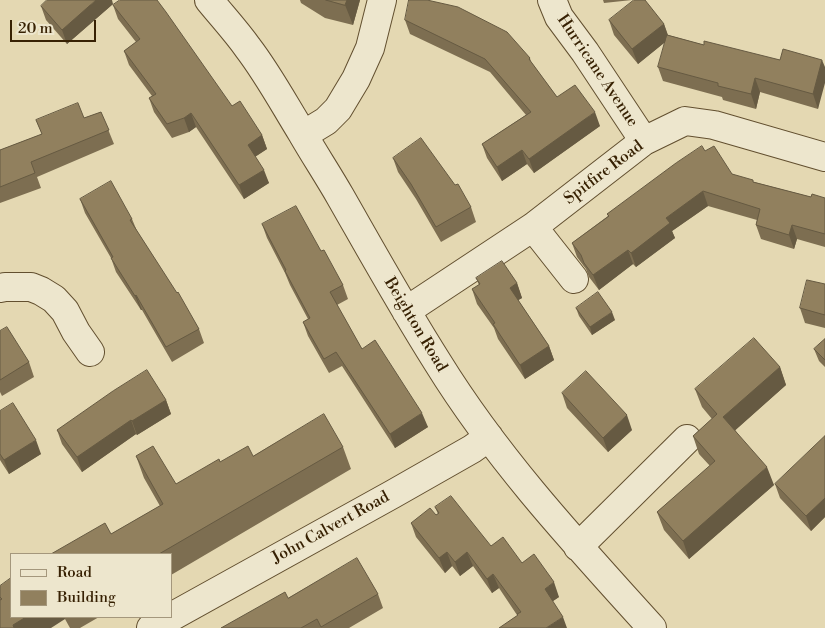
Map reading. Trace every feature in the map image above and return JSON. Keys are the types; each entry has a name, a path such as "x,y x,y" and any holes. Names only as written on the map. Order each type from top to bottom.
{"street":[{"name":"Beighton Road","path":"208,0 249,48 266,74 340,196 406,311 443,370 489,437 578,547 652,628"},
{"path":"303,135 326,121 338,110 352,87 370,48 382,0"},
{"name":"Hurricane Avenue","path":"552,0 559,17 644,141"},
{"name":"Spitfire Road","path":"406,311 533,227 644,141 684,121 714,125 825,156"},
{"path":"533,227 574,279"},
{"path":"0,288 31,287 54,299 65,311 76,332 90,352"},
{"name":"John Calvert Road","path":"172,616 489,437"},
{"path":"578,547 687,439"},
{"name":"John Calvert Road","path":"151,628 169,618"}],"building":[{"path":"47,0 96,0 62,30 41,6"},
{"path":"120,0 157,0 232,106 240,101 262,135 248,145 264,170 239,185 191,113 184,118 167,124 149,98 156,94 124,51 140,39 113,5"},
{"path":"326,0 347,0 345,5"},
{"path":"409,0 427,0 458,7 507,32 530,58 557,97 575,85 595,112 529,159 522,150 497,167 482,144 531,112 485,59 405,20"},
{"path":"634,0 645,0 664,24 632,49 609,20"},
{"path":"667,35 704,45 704,41 780,60 783,49 822,60 813,94 755,78 751,94 718,86 718,83 658,67"},
{"path":"78,103 84,118 101,112 109,130 31,162 35,173 0,187 0,150 42,134 36,120"},
{"path":"421,138 455,185 458,184 471,207 436,227 411,184 393,158"},
{"path":"702,146 705,151 714,146 732,174 753,180 753,182 811,197 812,194 825,198 825,234 792,225 789,235 756,225 760,209 703,191 666,218 670,223 631,253 628,250 593,275 572,243 609,216 607,214"},
{"path":"111,181 132,219 130,220 178,292 199,329 166,347 136,295 111,258 113,257 80,199"},
{"path":"296,206 321,251 324,250 343,285 330,292 362,349 375,340 422,413 390,434 336,352 324,359 303,322 310,318 262,224"},
{"path":"502,261 517,283 510,288 549,346 520,365 472,289 480,284 476,278"},
{"path":"807,280 825,284 825,315 800,308"},
{"path":"598,292 612,312 590,327 576,308"},
{"path":"7,327 29,362 0,380 0,331"},
{"path":"754,338 780,367 723,417 767,467 683,541 657,512 715,461 693,436 717,414 695,389"},
{"path":"825,339 825,360 814,349"},
{"path":"147,370 166,400 131,420 77,457 57,430"},
{"path":"586,371 627,415 603,438 562,393"},
{"path":"13,403 36,440 4,460 0,454 0,411"},
{"path":"324,414 343,447 161,553 53,553 105,523 111,534 163,504 136,456 153,446 176,484 219,459 220,462 248,446 253,456"},
{"path":"825,436 825,498 806,516 775,484"},
{"path":"451,496 491,546 503,537 522,563 534,554 554,582 545,589 563,617 546,628 499,628 521,612 493,574 487,579 467,552 455,562 447,552 439,558 411,523 430,508 436,515 439,513 435,507"},
{"path":"357,558 378,594 321,627 317,619 301,628 221,628 285,592 288,598"},
{"path":"10,579 10,618 24,618 13,625 14,628 0,628 0,600 2,599 0,597 0,586"}]}
